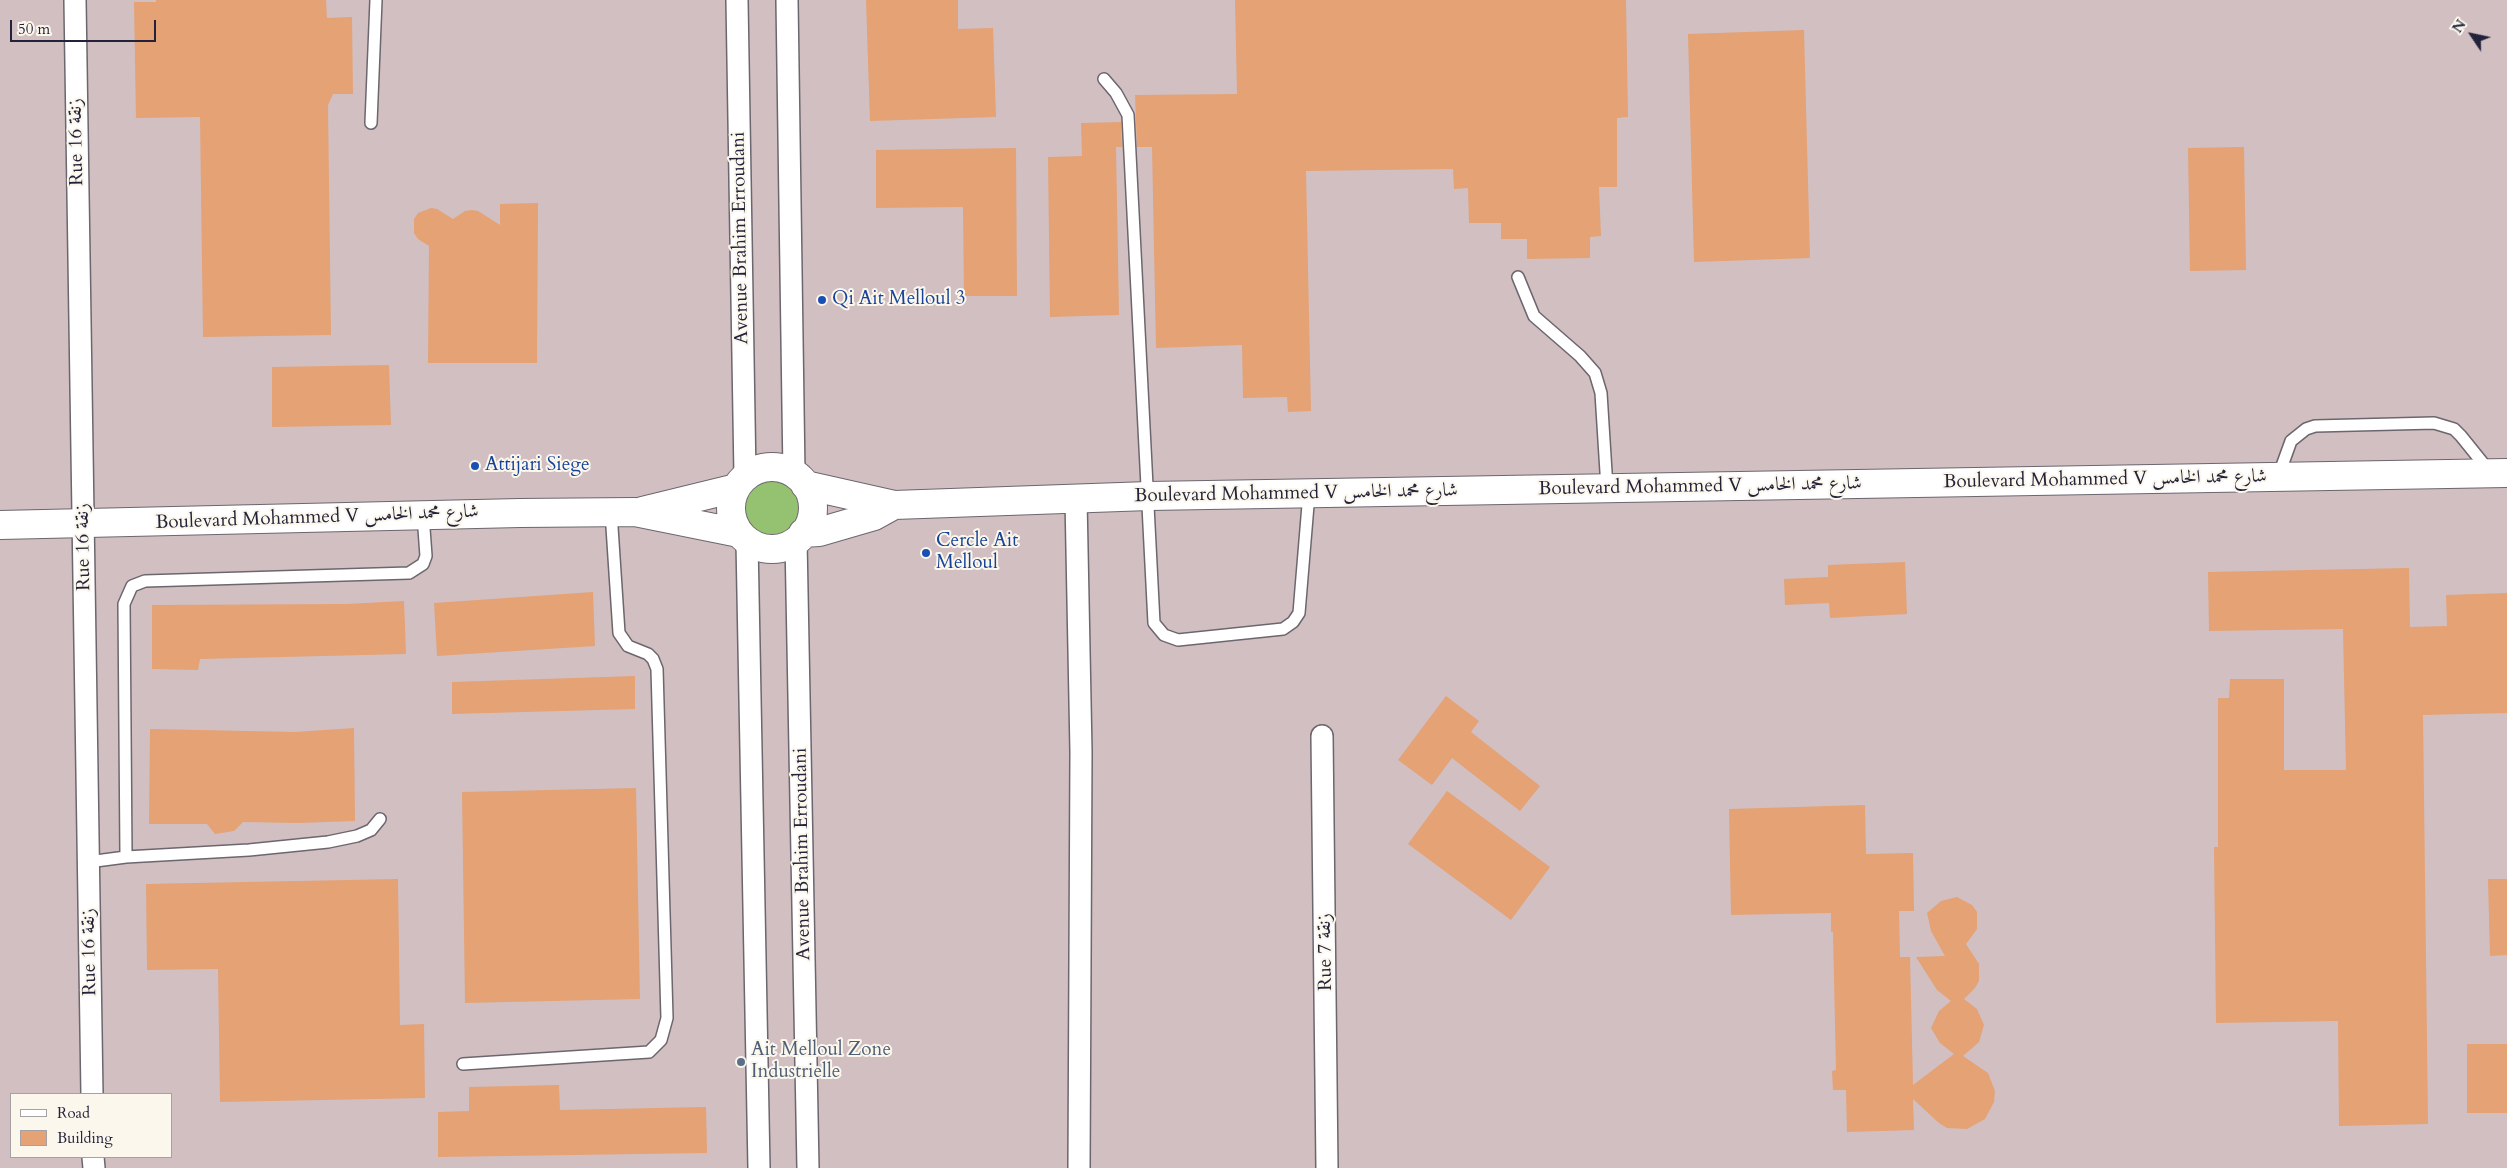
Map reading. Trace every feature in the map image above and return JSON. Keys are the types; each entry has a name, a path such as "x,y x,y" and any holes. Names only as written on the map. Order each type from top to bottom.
{"main road":[{"path":"769,467 782,468 800,479 811,496 812,509 810,522 800,537 784,547 772,549 760,547 743,537 731,511 740,482 756,470 769,467"},
{"name":"Boulevard Mohammed V شارع محمد الخامس","path":"800,479 894,505 1149,496 2499,473"},
{"name":"Boulevard Mohammed V شارع محمد الخامس","path":"623,512 740,482"},
{"name":"Boulevard Mohammed V شارع محمد الخامس","path":"800,537 874,516 894,505"},
{"name":"Boulevard Mohammed V شارع محمد الخامس","path":"0,525 623,512 743,537"}],"street":[{"name":"Rue 16 زنقة","path":"75,0 92,1093"},
{"name":"Avenue Brahim Erroudani","path":"737,0 740,482"},
{"path":"786,0 800,479"},
{"path":"1076,499 1081,742 1079,1168"},
{"path":"743,537 759,1168"},
{"name":"Avenue Brahim Erroudani","path":"800,537 808,1168"},
{"name":"Rue 7 زنقة","path":"1322,736 1327,1168"}],"lane":[{"path":"371,123 376,0"},
{"path":"1104,79 1116,93 1128,115 1154,623 1164,634 1178,640 1283,630 1293,622 1299,613 1309,493"},
{"path":"1518,277 1534,316 1580,356 1595,373 1601,393 1607,488"},
{"path":"2278,477 2291,441 2306,429 2314,426 2434,423 2454,429 2499,473"},
{"path":"463,1064 649,1052 661,1040 667,1018 657,669 648,654 628,646 619,633 623,512"},
{"path":"126,857 124,604 132,586 145,581 409,573 422,564 426,556 423,515"},
{"path":"88,862 126,857 212,853 328,842 357,836 371,830 380,819"}],"shaded area":[{"path":"0,0 2507,0 2507,1168 0,1168"}],"green space":[{"path":"771,481 787,486 795,494 800,510 795,526 787,534 771,539 755,534 747,526 742,510 747,494 755,486"}],"building":[{"path":"156,0 326,0 327,18 352,17 353,94 333,94 328,105 331,335 203,337 200,117 136,118 134,2 156,2"},
{"path":"866,0 958,0 958,29 993,28 996,117 870,121"},
{"path":"1235,0 1626,0 1628,117 1617,118 1617,187 1599,187 1601,236 1590,237 1590,258 1527,259 1527,239 1501,239 1501,223 1469,223 1468,188 1454,189 1453,169 1306,171 1311,411 1288,412 1287,397 1243,398 1242,345 1156,348 1152,147 1137,147 1135,95 1237,94"},
{"path":"1804,30 1810,258 1694,262 1688,34"},
{"path":"1121,122 1122,147 1116,147 1119,315 1050,317 1048,157 1082,156 1081,123"},
{"path":"2244,147 2246,270 2190,271 2188,148"},
{"path":"1016,148 1017,296 964,296 963,207 876,208 876,150"},
{"path":"538,203 537,363 428,363 429,246 418,239 414,233 414,219 418,213 431,208 437,209 453,219 465,211 472,210 478,211 500,225 500,204"},
{"path":"389,365 391,425 272,427 272,367"},
{"path":"1905,562 1907,614 1830,618 1829,603 1785,605 1784,579 1828,577 1828,565"},
{"path":"2409,568 2410,627 2447,626 2446,595 2507,593 2507,713 2423,715 2428,1124 2339,1126 2338,1021 2216,1023 2214,847 2218,847 2218,698 2229,698 2230,679 2284,679 2284,770 2346,770 2343,629 2209,631 2208,572"},
{"path":"593,592 595,646 437,656 434,603"},
{"path":"404,601 406,654 200,659 198,670 152,669 152,605 347,604"},
{"path":"635,676 635,709 452,714 452,682"},
{"path":"1446,696 1479,721 1471,732 1540,786 1520,811 1452,758 1432,785 1398,760"},
{"path":"354,728 355,821 243,822 234,831 215,834 207,824 149,824 150,729 295,732"},
{"path":"636,788 640,999 465,1003 462,792"},
{"path":"1447,791 1550,867 1511,920 1408,844"},
{"path":"1865,805 1866,854 1913,853 1914,911 1899,911 1900,957 1910,957 1913,1085 1954,1054 1940,1043 1931,1028 1939,1011 1951,1001 1937,990 1916,957 1945,956 1931,931 1927,913 1941,901 1957,897 1972,905 1977,912 1977,929 1966,944 1979,964 1979,981 1964,999 1977,1009 1984,1025 1979,1042 1963,1056 1988,1073 1995,1091 1994,1102 1985,1119 1967,1129 1947,1128 1913,1099 1914,1130 1847,1132 1846,1090 1833,1090 1832,1071 1836,1070 1831,913 1731,915 1729,809"},
{"path":"398,879 400,1025 424,1024 425,1098 220,1102 218,969 147,970 146,884"},
{"path":"2488,879 2507,879 2507,955 2490,956"},
{"path":"2467,1044 2507,1044 2507,1113 2467,1113"},
{"path":"559,1085 560,1110 706,1107 707,1153 438,1157 438,1112 469,1111 469,1087"}],"place":[{"name":"Qi Ait Melloul 3","path":"822,300"},
{"name":"Attijari Siege","path":"475,466"},
{"name":"Cercle Ait Melloul","path":"926,553"},
{"name":"Ait Melloul Zone Industrielle","path":"741,1062"}]}
